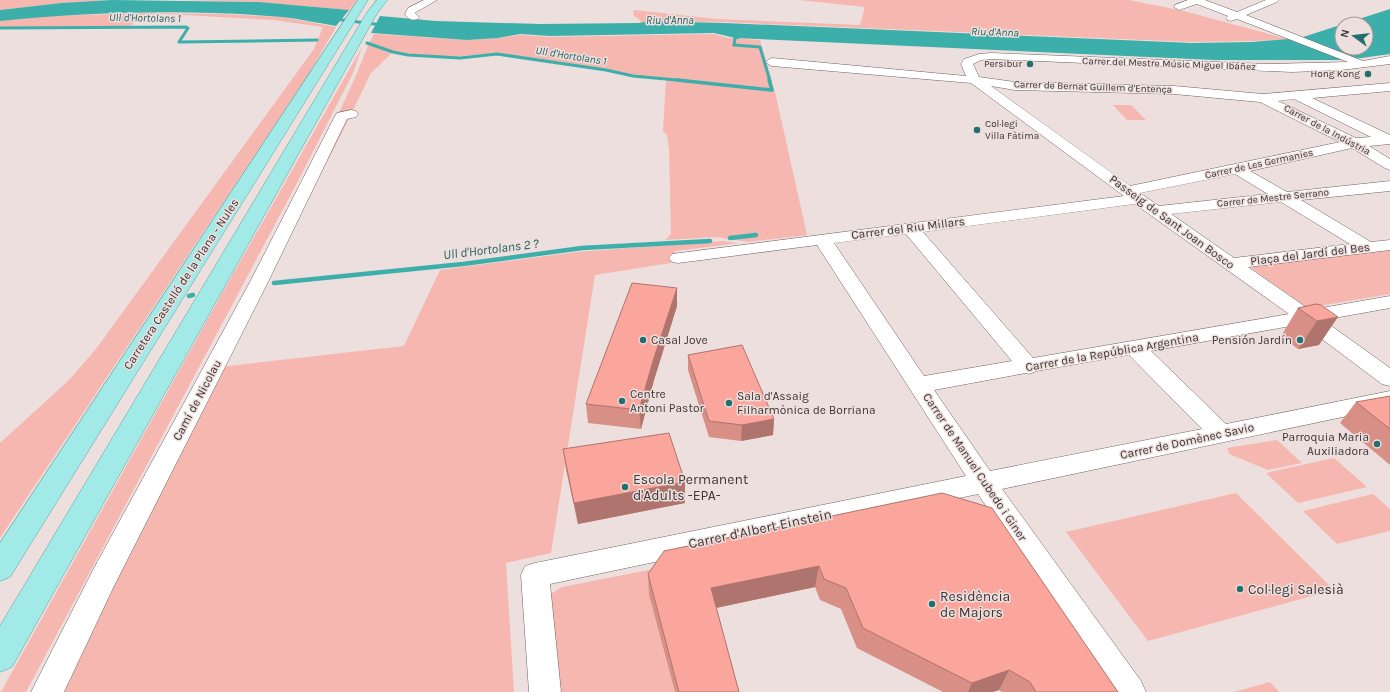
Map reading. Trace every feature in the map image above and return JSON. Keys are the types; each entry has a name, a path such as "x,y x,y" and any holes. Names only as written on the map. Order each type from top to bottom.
{"main road":[{"name":"Carretera Castelló de la Plana - Nules","path":"0,656 210,293 353,30 356,12 363,0"},
{"name":"Carretera Castelló de la Plana - Nules","path":"0,568 353,30 371,14 382,0"}],"street":[{"path":"414,17 410,14 412,10 432,0"},
{"path":"1179,7 1197,0 1351,60 1387,72"},
{"path":"1225,20 1274,0"},
{"name":"Carrer del Mestre Músic Miguel Ibáñez","path":"974,80 968,61 973,58 991,56 1255,68 1315,68 1365,65"},
{"path":"1365,65 1390,60"},
{"name":"Carrer de Bernat Guillem d'Entença","path":"772,62 974,80 1034,87 1174,90 1263,98 1390,86"},
{"path":"1153,64 1174,90"},
{"name":"Passeig de Sant Joan Bosco","path":"974,80 1133,195 1305,316 1390,380"},
{"path":"1360,89 1384,100"},
{"path":"1296,95 1388,140"},
{"name":"Carrer de la Indústria","path":"1263,98 1354,143 1390,165"},
{"path":"1321,107 1342,104"},
{"name":"Camí de Nicolau","path":"47,692 103,579 259,282 342,116 351,114"},
{"name":"Carrer de Les Germanies","path":"1133,195 1237,169 1354,143 1388,140"},
{"path":"1237,169 1368,248"},
{"name":"Carrer de Mestre Serrano","path":"1156,211 1390,186"},
{"name":"Carrer del Riu Millars","path":"678,258 910,228 1133,195"},
{"path":"910,228 1029,367"},
{"name":"Carrer de Manuel Cubedo i Giner","path":"822,240 985,483 1130,692"},
{"name":"Plaça del Jardí del Bes","path":"1230,264 1390,245"},
{"path":"1305,316 1390,302"},
{"name":"Carrer de la República Argentina","path":"920,385 1029,367 1305,316"},
{"path":"1135,348 1222,434"},
{"name":"Carrer de Domènec Savio","path":"985,483 1390,399"},
{"name":"Carrer d'Albert Einstein","path":"545,692 535,575 985,483"}],"shaded area":[{"path":"0,0 111,0 61,3 0,10"},
{"path":"182,0 357,0 349,10 259,2"},
{"path":"799,0 1129,0 1184,11 1288,39 1191,42 723,22 651,21 641,23 640,20 634,16 633,11 716,19 860,25 865,7"},
{"path":"147,13 136,20 130,27 0,28 0,21 44,16"},
{"path":"149,13 282,17 336,27 311,70 0,538 0,443 68,381 96,349 314,49 323,27 273,20"},
{"path":"374,34 467,40 520,35 550,37 714,34 728,38 760,40 775,92 807,235 748,242 717,237 665,240 671,234 669,149 667,135 663,131 666,80 498,53 447,57 407,54 394,51 371,73 342,133 220,367 404,346 440,270 577,252 723,241 738,243 675,251 677,262 595,275 551,553 506,563 514,692 39,692 337,117"},
{"path":"362,47 353,73 298,181 26,692 1,692 220,297"},
{"path":"1113,105 1131,105 1146,120 1127,120"},
{"path":"1390,249 1390,294 1307,308 1250,267"},
{"path":"1277,440 1302,463 1268,470 1229,454 1227,448"},
{"path":"1334,458 1367,487 1298,503 1266,473"},
{"path":"1236,493 1334,590 1148,641 1066,532"},
{"path":"1373,494 1390,509 1390,531 1337,544 1303,511"},
{"path":"664,567 649,595 675,692 558,692 549,595 562,587"},
{"path":"1270,682 1279,692 1234,692"}],"water":[{"path":"112,0 259,2 349,10 336,26 282,17 177,12 69,15 0,21 0,10 61,3"},
{"path":"1390,9 1390,54 1354,59 1346,56 1374,56 1374,16 1368,16"},
{"path":"380,16 436,21 540,24 638,23 652,21 724,23 1192,43 1252,42 1288,39 1344,60 1214,60 735,38 714,33 550,36 520,34 498,38 467,40 371,33"},
{"path":"1334,27 1334,51 1300,38"}],"building":[{"path":"632,283 677,288 653,361 639,410 586,404"},
{"path":"1316,304 1321,305 1338,317 1317,321 1298,308"},
{"name":"Sala d'Assaig Filharmònica de Borriana","path":"742,345 774,419 742,425 709,421 688,355"},
{"path":"1390,396 1390,429 1356,402"},
{"path":"669,433 685,482 574,503 563,449"},
{"name":"Residència de Majors","path":"942,493 992,508 1118,692 1036,692 1030,682 1009,670 972,683 863,628 846,588 824,579 819,566 711,588 739,692 679,692 648,574 664,551"}],"waterway":[{"name":"Riu d'Anna","path":"335,19 382,25"},
{"name":"Ull d'Hortolans 1","path":"0,28 186,27 188,28 179,42 317,40"},
{"path":"742,36 735,38 734,45 760,47 770,81"},
{"name":"Ull d'Hortolans 1","path":"367,43 393,52 408,55 460,58 497,54 606,70 633,76 683,81"},
{"name":"Ull d'Hortolans 1","path":"677,80 683,81"},
{"name":"Ull d'Hortolans 1","path":"683,81 772,90 769,80"},
{"name":"Ull d'Hortolans 1","path":"683,81 687,81"},
{"name":"Ull d'Hortolans 2 ?","path":"730,238 756,235"},
{"name":"Ull d'Hortolans 2 ?","path":"274,283 463,264 582,248 710,241"},
{"name":"Ull d'Hortolans 2 ?","path":"189,296 193,295"}],"place":[{"name":"Persibur","path":"1030,64"},
{"name":"Hong Kong","path":"1368,74"},
{"name":"Col·legi Villa Fàtima","path":"977,130"},
{"name":"Casal Jove","path":"643,340"},
{"name":"Pensión Jardín","path":"1300,340"},
{"name":"Centre Antoni Pastor","path":"622,401"},
{"name":"Sala d'Assaig Filharmònica de Borriana","path":"729,403"},
{"name":"Parroquia Maria Auxiliadora","path":"1377,444"},
{"name":"Escola Permanent d'Adults -EPA-","path":"625,487"},
{"name":"Col·legi Salesià","path":"1240,589"},
{"name":"Residència de Majors","path":"932,604"}]}
